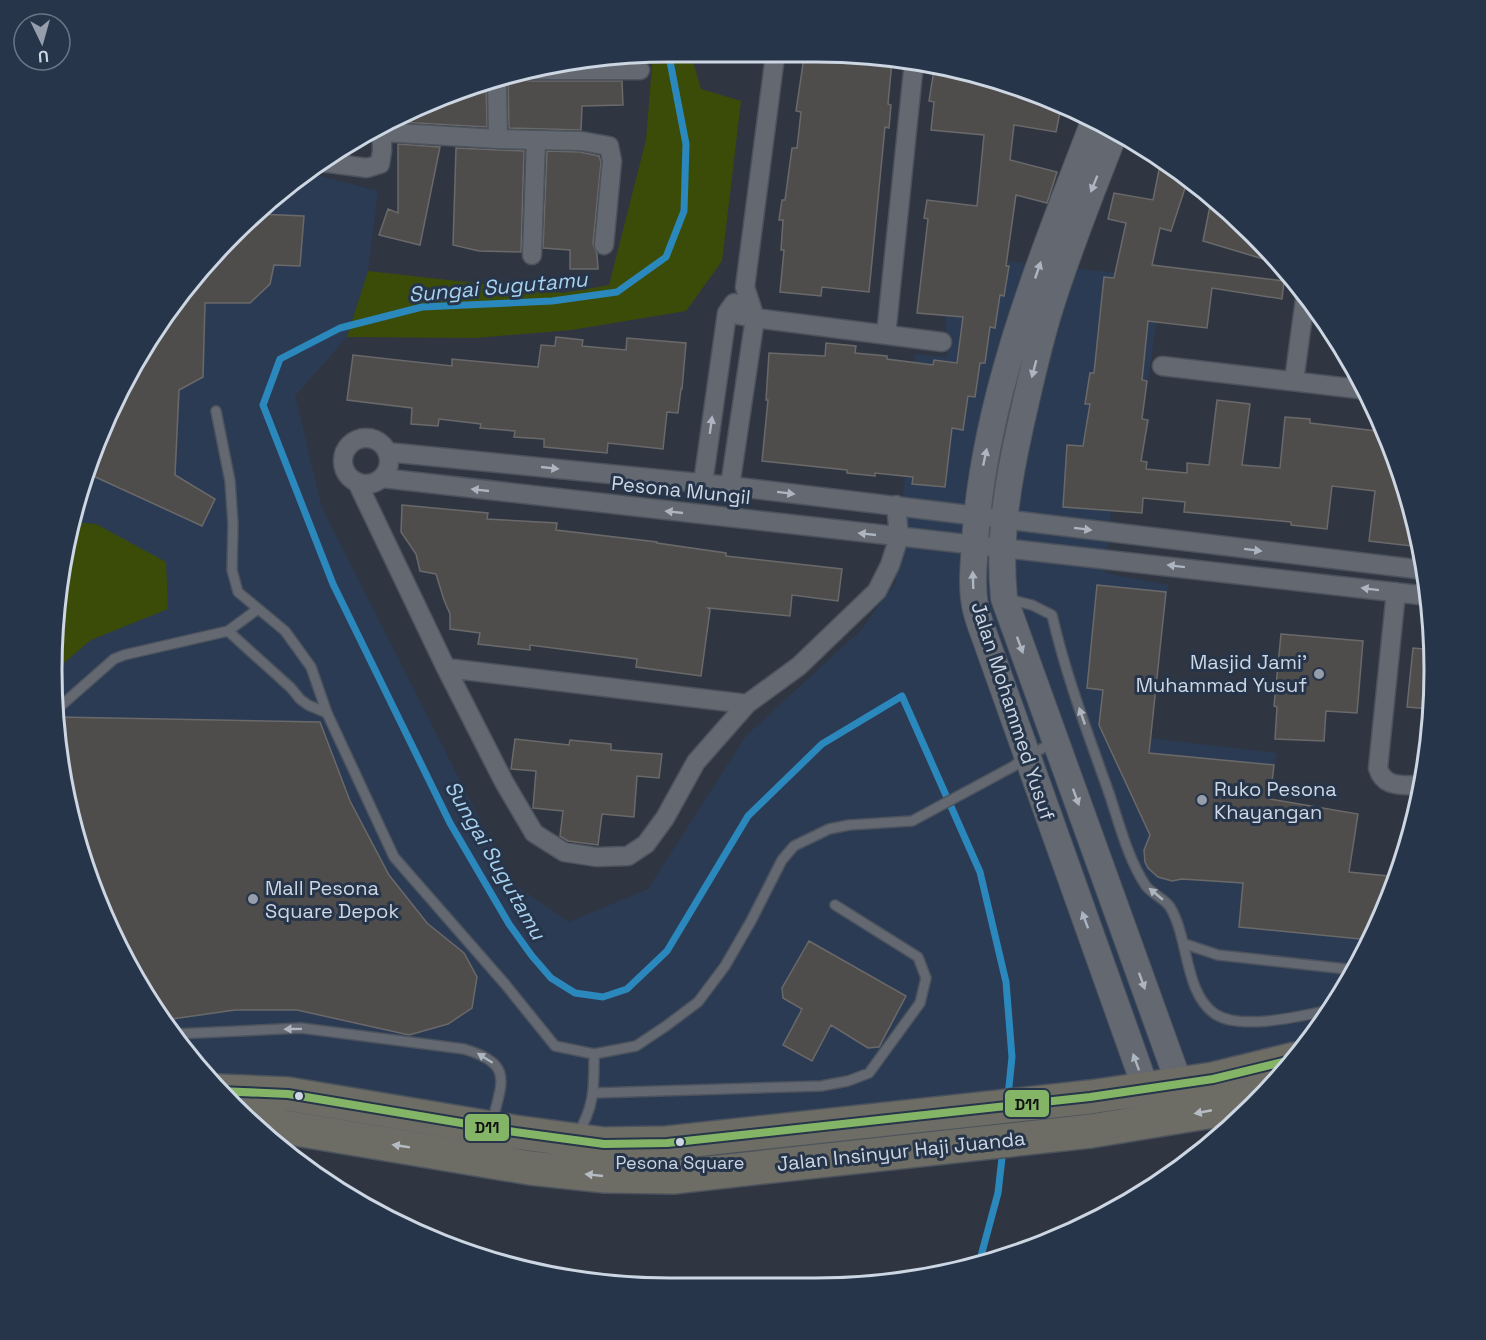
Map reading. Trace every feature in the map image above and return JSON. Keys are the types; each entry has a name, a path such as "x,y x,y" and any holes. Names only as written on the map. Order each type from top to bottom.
{"highway":[{"name":"Jalan Insinyur Haji Juanda","path":"232,1092 288,1094 491,1128 604,1144 667,1143 1090,1097 1213,1078 1280,1062"},
{"name":"Jalan Insinyur Haji Juanda","path":"268,1126 530,1168 605,1176 673,1177 1090,1131 1207,1112 1243,1102"}],"main road":[{"name":"Jalan Mohammed Yusuf","path":"1092,128 1022,317 984,461 972,575 975,606 1020,761 1146,1089"},
{"name":"Jalan Mohammed Yusuf","path":"1112,139 1078,225 1050,309 1030,384 1012,466 1012,519 1009,548 1002,575 1004,598 1179,1083"}],"street":[{"path":"730,486 755,318 745,287 774,62"},
{"path":"571,70 640,70"},
{"path":"886,335 913,70"},
{"path":"497,87 498,139"},
{"path":"392,129 498,139 581,141 609,146 612,161 604,245"},
{"path":"333,164 367,168 380,164 382,135"},
{"path":"532,255 536,140"},
{"path":"703,483 727,313 745,287"},
{"path":"1294,381 1304,307"},
{"path":"727,313 942,342"},
{"path":"1162,366 1355,389"},
{"path":"370,438 383,446 387,452 388,468 381,478 367,484 351,478 343,465 345,451 356,440 370,438"},
{"name":"Pesona Mungil","path":"387,452 730,486 1416,569"},
{"name":"Pesona Mungil","path":"381,478 1419,595"},
{"path":"357,482 446,668 504,782 534,833 564,852 596,857 628,856 646,844 665,818 696,762 747,704 799,666 877,591 890,565 899,537 896,505"},
{"path":"1150,563 1154,537"},
{"path":"1396,592 1378,768 1380,778 1387,783 1414,785"},
{"path":"446,668 747,704"}],"lane":[{"path":"216,411 230,481 233,524 232,570 238,592 285,631 311,667 327,713 394,857 505,984 555,1046 594,1054 636,1046 698,1002 725,966 782,860 794,846 829,829 849,825 912,821 1056,742"},
{"path":"1004,598 1032,605 1052,615 1062,656 1129,850 1147,887 1169,906 1185,944 1197,992 1205,1005 1216,1015 1233,1021 1287,1020 1319,1013"},
{"path":"63,704 114,659 228,631 258,609"},
{"path":"228,631 300,699 327,713"},
{"path":"594,1093 820,1086 848,1081 869,1073 920,1003 926,978 918,957 835,905"},
{"path":"1185,944 1218,955 1346,969"},
{"path":"182,1034 301,1028 464,1048 484,1055 497,1067 502,1080 491,1128"},
{"path":"574,1140 585,1122 594,1093 594,1054"}],"shaded area":[{"name":"Mall Pesona Square Depok","path":"316,175 378,191 368,271 347,337 295,396 322,508 512,883 569,922 648,889 746,736 861,630 896,582 915,354 947,357 944,248 995,260 1163,278 1135,465 1116,463 1105,573 1168,585 1149,738 1277,753 1260,863 1387,879 1362,939 1343,974 1322,1008 1287,1055 659,1136 228,1087 187,1040 164,1008 124,939 94,866 73,789 63,710 62,665 91,640 168,608 96,524 80,523 94,474 124,401 164,332 213,269 269,213"}],"green space":[{"path":"652,62 693,62 701,89 741,101 722,261 686,311 571,330 474,338 347,337 368,271 563,293 609,285 646,140"},
{"path":"80,523 96,524 166,562 168,609 91,640 62,665 67,591"}],"building":[{"path":"803,62 891,67 888,104 891,105 889,128 885,127 869,292 822,287 821,296 780,292 784,250 781,250 783,220 779,220 782,200 785,200 792,148 797,148 801,112 796,111"},
{"path":"934,73 1012,94 1060,113 1056,132 1014,125 1010,160 1057,172 1047,203 1016,195 1004,296 1000,295 995,328 990,327 985,363 980,363 975,397 968,396 963,430 952,428 945,487 912,484 913,477 875,473 875,476 847,473 847,470 762,461 768,400 766,400 769,353 825,356 826,343 856,346 855,353 887,356 887,359 933,365 934,360 957,363 963,317 917,313 928,219 924,218 927,200 977,206 984,135 931,130 934,102 929,101"},
{"path":"524,79 622,81 623,105 582,106 581,130 509,128 508,83"},
{"path":"486,90 487,127 405,122"},
{"path":"398,144 440,147 420,245 379,235 388,209 398,213"},
{"path":"456,148 524,151 521,252 479,251 453,245"},
{"path":"547,151 580,152 599,156 601,162 593,244 597,254 598,269 570,269 570,250 543,248"},
{"path":"1159,168 1186,187 1171,231 1160,228 1152,265 1284,282 1282,299 1212,288 1207,328 1148,321 1142,380 1147,381 1142,419 1148,420 1141,461 1147,462 1146,469 1187,473 1187,463 1209,465 1217,400 1250,404 1242,465 1280,468 1285,417 1310,419 1310,423 1375,431 1392,474 1412,546 1369,541 1375,491 1332,486 1327,529 1291,525 1291,522 1184,512 1185,502 1143,498 1142,513 1063,507 1067,445 1083,446 1090,404 1085,404 1090,373 1094,373 1104,277 1114,278 1126,223 1108,219 1114,193 1153,200"},
{"path":"1210,207 1264,259 1203,241"},
{"path":"267,214 304,216 300,266 274,265 270,284 250,303 205,303 203,377 179,390 175,475 215,499 202,526 93,476 94,474 124,401 164,332 187,300 240,240"},
{"path":"556,337 583,340 582,346 626,350 627,338 686,343 678,413 667,412 663,449 608,443 607,453 544,447 544,439 514,437 515,431 480,428 481,424 439,419 438,426 411,424 412,408 347,400 353,355 452,366 452,359 538,367 541,345 555,346"},
{"path":"402,505 488,513 487,519 557,523 556,530 657,542 726,553 726,556 842,569 838,601 792,595 790,616 708,608 710,610 701,676 636,667 637,659 530,645 530,650 478,644 480,633 450,629 450,614 436,574 420,571 416,554 401,532"},
{"path":"1097,585 1166,592 1149,753 1274,765 1270,799 1358,814 1349,872 1388,876 1362,939 1239,927 1243,883 1182,879 1172,881 1158,877 1148,868 1144,850 1150,835 1099,725 1103,690 1087,688"},
{"name":"Masjid Jami' Muhammad Yusuf","path":"1281,634 1363,641 1357,713 1326,711 1324,741 1275,739 1277,707 1274,706"},
{"path":"1413,648 1423,649 1423,708 1407,707"},
{"name":"Mall Pesona Square Depok","path":"64,717 320,722 350,801 389,875 427,923 464,953 477,977 472,1008 448,1024 409,1035 297,1010 235,1010 172,1019 143,974 124,939 94,866 73,789"},
{"path":"515,739 569,745 570,740 611,744 611,750 662,754 659,778 637,776 634,817 602,814 598,845 568,841 560,836 563,811 533,808 536,771 511,769"},
{"path":"809,941 906,996 879,1047 868,1048 831,1025 812,1061 783,1045 802,1009 783,998 782,988"}],"waterway":[{"name":"Sungai Sugutamu","path":"670,62 686,144 684,211 666,257 617,292 552,301 422,307 340,328 280,359 263,405 333,584 450,823 509,924 551,978 575,993 603,997 627,989 667,951 748,816 822,744 902,696 980,872 1006,982 1012,1057 1008,1096"},
{"name":"Sungai Sugutamu","path":"981,1256 998,1193 1003,1149"}],"transit line":[{"name":"D11","path":"232,1092 288,1094 515,1132 604,1144 667,1143 1090,1097 1213,1079 1280,1063"}],"place":[{"name":"Masjid Jami' Muhammad Yusuf","path":"1319,674"},
{"name":"Ruko Pesona Khayangan","path":"1202,800"},
{"name":"Mall Pesona Square Depok","path":"253,899"},
{"name":"Pesona Square","path":"680,1142"}]}
